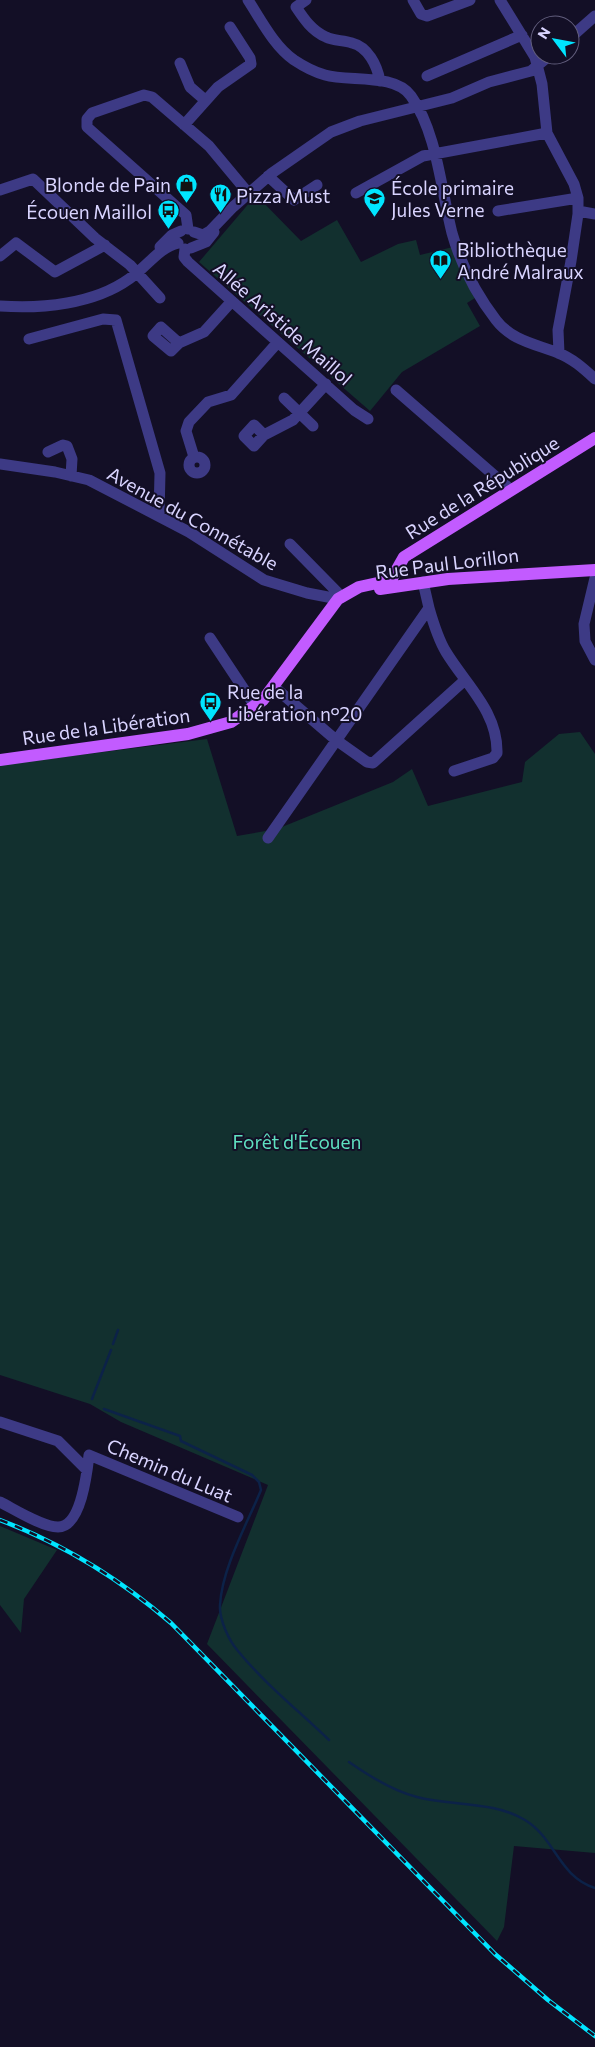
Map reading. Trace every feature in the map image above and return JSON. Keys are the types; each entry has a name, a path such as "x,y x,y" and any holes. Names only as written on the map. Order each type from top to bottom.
{"main road":[{"name":"Rue de la République","path":"395,574 398,564 404,557 595,438"},
{"name":"Rue Paul Lorillon","path":"340,598 423,582 562,570 595,570"},
{"name":"Rue Paul Lorillon","path":"340,598 360,586 387,581 395,574"},
{"name":"Rue de la Libération","path":"0,760 206,731 231,722 255,706 273,686 340,598"}],"street":[{"path":"248,0 283,50 304,66 337,77 380,81 402,88 411,96 423,117 434,153 457,251 471,283 496,322 526,343 558,352 576,363 595,379"},
{"path":"306,0 296,7 307,23 327,38 352,43 364,48 377,68 380,81"},
{"path":"413,0 421,14 427,16 470,0"},
{"path":"500,0 534,54 542,84 546,133 574,184 578,198 578,211 558,330 558,352"},
{"path":"580,29 595,16"},
{"path":"184,124 205,100 227,80 251,64 250,58 230,27"},
{"path":"427,76 522,35"},
{"path":"180,63 190,87 205,100"},
{"path":"141,270 166,240 188,231 203,234 210,231 268,176 331,132 360,121 452,98 489,82 531,71 538,66"},
{"path":"185,247 196,243 188,231 186,216 87,127 87,119 92,113 144,95 152,97 221,158 249,194"},
{"path":"356,193 388,174 434,153 546,133"},
{"path":"268,176 294,200 317,185"},
{"path":"0,190 33,179 105,245 141,270 160,298"},
{"path":"0,306 42,306 92,296 121,285 167,247 185,247 206,242 249,194"},
{"path":"498,211 578,198"},
{"path":"578,211 595,214"},
{"path":"185,247 177,237 188,231"},
{"path":"0,256 16,243 55,272 105,245"},
{"name":"Allée Aristide Maillol","path":"185,247 185,260 354,410 368,418"},
{"path":"179,343 204,332 232,301"},
{"path":"29,339 103,319 116,320 160,473 159,516"},
{"path":"194,457 186,432 189,422 208,402 230,395 278,342"},
{"path":"264,435 287,424 326,384"},
{"path":"396,390 511,490"},
{"path":"284,398 313,426"},
{"path":"48,452 63,445 67,446 72,459 71,476"},
{"name":"Avenue du Connétable","path":"0,464 71,476 97,484 189,532 264,580 307,593 340,598"},
{"path":"145,509 160,490"},
{"path":"290,544 340,598"},
{"path":"395,574 406,585"},
{"path":"595,578 593,606 584,624 585,641 595,660"},
{"path":"423,582 429,608 444,650 486,708 498,738 498,754 487,761 454,771"},
{"path":"268,838 429,608"},
{"path":"210,638 255,706"},
{"path":"273,686 336,740 367,762 373,764 465,680"},
{"path":"0,1422 58,1441 87,1470 77,1510 69,1522 62,1526 49,1525 0,1502"},
{"name":"Chemin du Luat","path":"87,1470 89,1456 238,1517"}],"green space":[{"path":"256,195 301,241 337,220 361,262 398,244 416,240 420,255 453,247 475,298 467,303 480,326 402,372 370,411 199,262"},
{"name":"Forêt d'Écouen","path":"580,732 595,754 595,1853 514,1846 504,1927 497,1941 207,1644 268,1485 121,1422 90,1404 0,1375 0,765 207,739 237,836 277,829 393,782 412,769 428,806 522,782 525,762 559,734"},
{"path":"0,1526 57,1550 24,1599 21,1633 0,1605"}],"waterway":[{"path":"113,1344 118,1330"},
{"path":"92,1399 111,1350"},
{"path":"104,1409 180,1436 181,1441 252,1475 259,1482 261,1490 225,1576 220,1605 221,1617 231,1642 248,1663 270,1686 329,1740"},
{"path":"349,1762 399,1791 417,1797 486,1807 513,1814 525,1820 544,1837 573,1875 595,1888"}],"railway":[{"path":"0,1520 46,1540 90,1564 132,1592 171,1623 495,1954 548,2000 595,2036"}],"place":[{"name":"Blonde de Pain","path":"187,203"},
{"name":"Pizza Must","path":"220,214"},
{"name":"École primaire Jules Verne","path":"375,217"},
{"name":"Écouen Maillol","path":"168,230"},
{"name":"Bibliothèque André Malraux","path":"441,279"},
{"name":"Rue de la Libération n°20","path":"211,721"}]}
